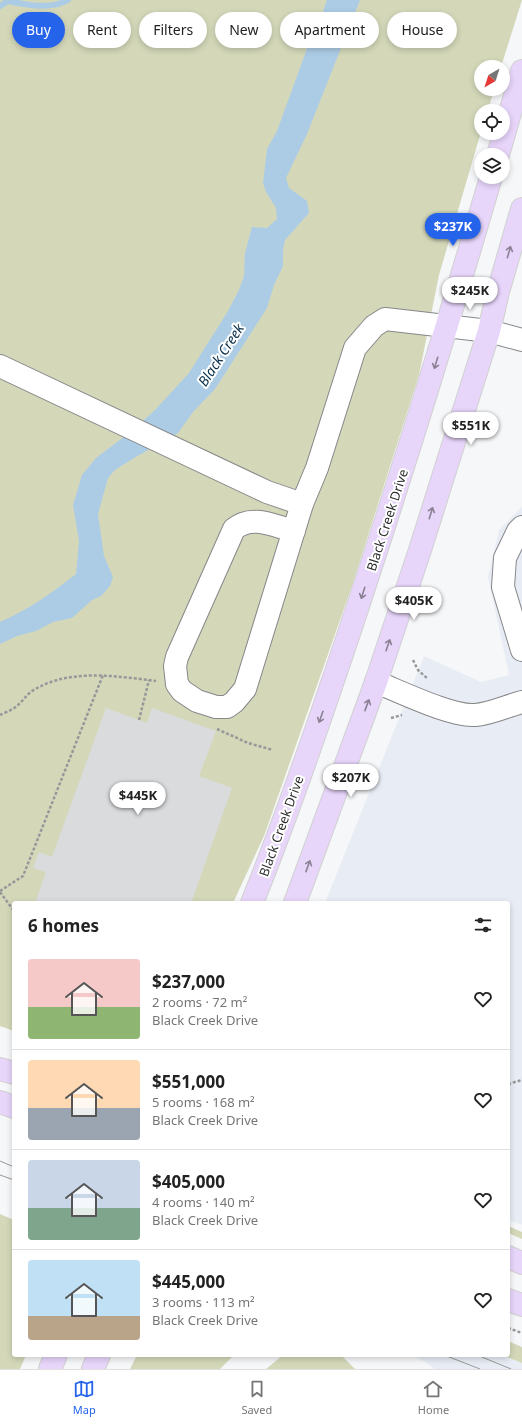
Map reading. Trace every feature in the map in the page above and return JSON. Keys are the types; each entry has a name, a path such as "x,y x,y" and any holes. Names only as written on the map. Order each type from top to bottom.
{"main road":[{"path":"500,148 522,71"},
{"name":"Black Creek Drive","path":"253,901 289,806 343,654 448,326 489,184"},
{"path":"296,901 376,682 420,550 489,331 498,292 522,209"},
{"path":"0,1069 12,1072"},
{"path":"0,1102 12,1106"},
{"path":"510,1258 522,1262"},
{"path":"510,1301 522,1305"},
{"path":"50,1369 55,1357"},
{"path":"93,1369 98,1357"}],"street":[{"path":"294,531 252,521 240,524 234,529 177,657 177,684 182,691 197,701 216,707 227,707 234,702 245,688 294,531 302,504 317,468 355,348 364,336 374,326 385,319 489,331 522,340"},
{"path":"0,366 267,492 302,504"},
{"path":"522,527 505,558 503,587 522,650"},
{"path":"376,682 466,716 477,715 522,702"}],"path":[{"path":"413,660 418,670 430,680"},
{"path":"12,908 0,891 23,876 103,675"},
{"path":"0,715 14,709 31,692 48,683 66,678 103,675 163,682"},
{"path":"139,720 149,680"},
{"path":"248,743 273,750"},
{"path":"510,1083 522,1080"},
{"path":"510,1329 522,1333"}],"shaded area":[{"path":"522,507 522,1225 510,1221 510,901 326,901 424,656 481,682 509,675 488,577 499,530"},
{"path":"416,1357 507,1357 522,1363 522,1369 434,1369"}],"green space":[{"path":"0,0 522,0 503,60 474,60 474,96 492,96 490,104 474,104 474,140 479,140 476,148 474,148 474,156 439,275 419,375 352,586 264,836 234,901 12,901 12,1030 0,1026"},
{"path":"0,1214 12,1219 12,1357 25,1357 20,1369 0,1369"},
{"path":"510,1227 522,1232 522,1239 510,1234"},
{"path":"510,1342 522,1347 522,1363 507,1357 510,1357"},
{"path":"136,1357 232,1357 220,1369 130,1369"},
{"path":"281,1357 343,1357 355,1369 266,1369"}],"water":[{"path":"327,0 360,0 355,12 323,12"},
{"name":"Black Creek","path":"307,48 341,48 307,134 286,178 289,188 307,201 309,213 285,240 283,250 283,266 274,285 267,308 215,389 193,412 178,433 115,470 108,478 98,514 104,556 113,577 110,586 101,596 92,600 72,618 53,622 36,631 17,636 0,644 0,622 40,601 76,574 79,541 73,505 82,475 96,458 133,430 155,410 189,373 228,311 239,290 244,276 245,253 252,227 267,228 277,219 276,208 266,192 263,183 267,149 277,131"}],"building":[{"path":"106,708 147,723 152,708 216,731 199,776 232,788 192,901 36,901 46,872 33,868 39,852 52,857"}],"waterway":[{"path":"0,6 8,1 47,6 68,0"}],"tram line":[{"path":"0,1161 12,1166"},
{"path":"0,1175 12,1179"},
{"path":"449,1357 480,1369"},
{"path":"482,1357 511,1369"}]}
